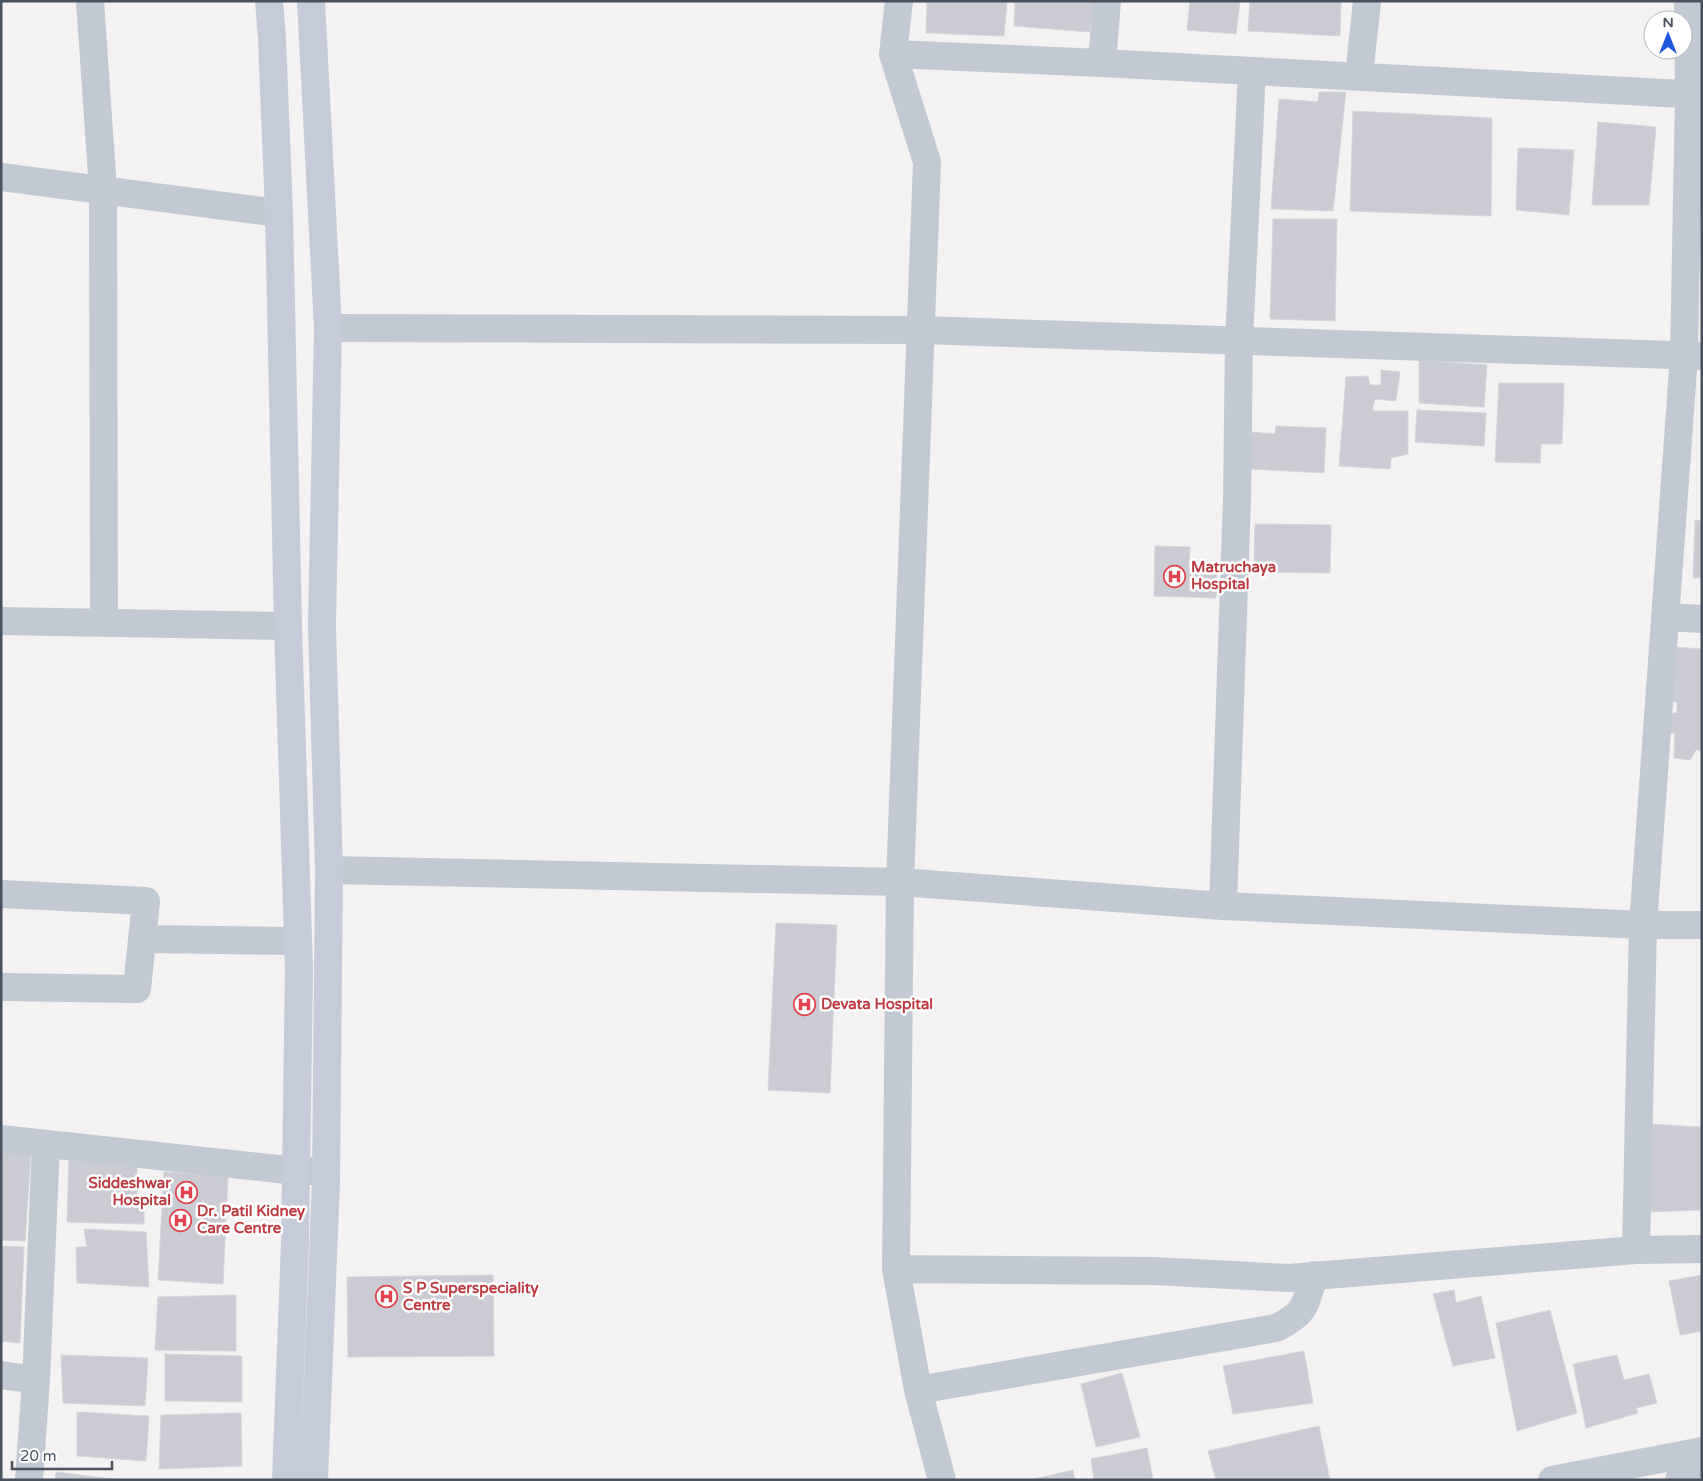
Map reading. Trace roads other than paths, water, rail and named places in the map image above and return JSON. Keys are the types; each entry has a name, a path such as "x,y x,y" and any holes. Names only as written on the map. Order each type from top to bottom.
{"main road":[{"path":"269,1 278,213 299,969 295,1242 286,1480"},
{"path":"311,1 328,328 322,625 329,870 326,1171 314,1480"}],"street":[{"path":"90,1 103,190 104,622"},
{"path":"899,1 893,54 927,162 900,882 896,1269 918,1390 942,1480"},
{"path":"1102,63 1107,1"},
{"path":"1359,76 1367,1"},
{"path":"1636,1250 1643,925 1665,617 1693,356 1696,95 1688,1"},
{"path":"893,54 1359,76 1696,95"},
{"path":"1223,906 1237,508 1239,340 1252,71"},
{"path":"1,177 278,213"},
{"path":"328,328 920,330 1693,356"},
{"path":"1665,617 1702,619"},
{"path":"1,621 288,626"},
{"path":"329,870 900,882 1223,906 1643,925 1702,925"},
{"path":"1,894 146,901 137,989 1,987"},
{"path":"142,939 298,941"},
{"path":"1,1139 296,1171 326,1171"},
{"path":"29,1480 36,1380 46,1144"},
{"path":"896,1269 1153,1271 1289,1278 1636,1250 1702,1249"},
{"path":"918,1390 1276,1328 1294,1319 1306,1305 1314,1275"},
{"path":"1,1375 36,1380"},
{"path":"1552,1480 1702,1451"},
{"path":"1679,1480 1702,1455"}],"place":[{"name":"Matruchaya Hospital","path":"1175,576"},
{"name":"Devata Hospital","path":"805,1004"},
{"name":"Siddeshwar Hospital","path":"187,1192"},
{"name":"Dr. Patil Kidney Care Centre","path":"181,1220"},
{"name":"S P Superspeciality Centre","path":"387,1297"}]}
